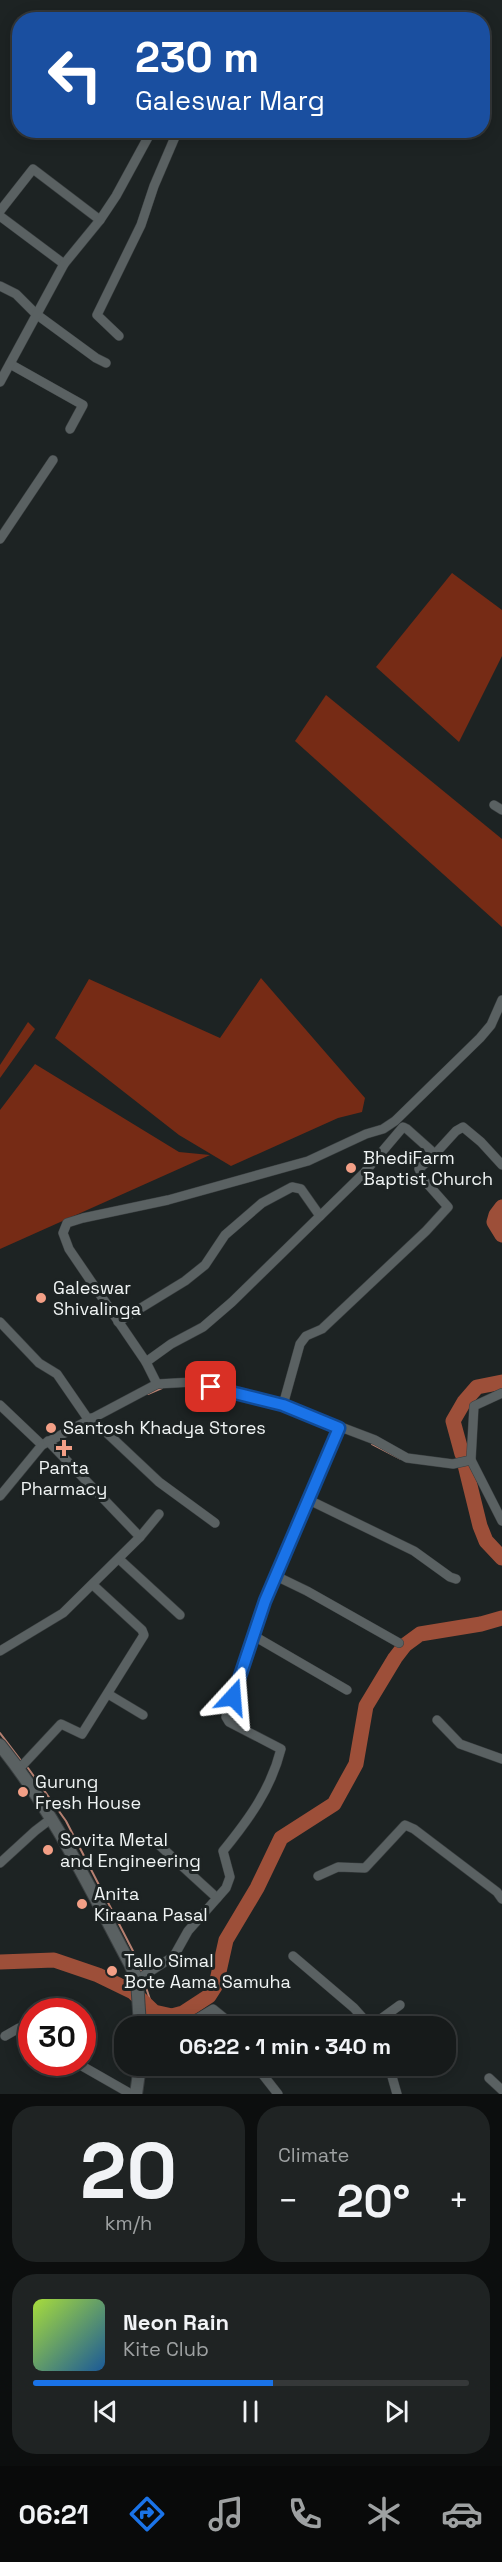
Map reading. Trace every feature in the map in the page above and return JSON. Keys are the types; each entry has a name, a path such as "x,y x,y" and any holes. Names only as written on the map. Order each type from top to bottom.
{"main road":[{"path":"0,1745 52,1818 137,1985 139,2016"},
{"path":"136,2094 139,2076"}],"street":[{"path":"0,382 64,264 100,220 136,162 146,138"},
{"path":"119,336 98,315 141,225 154,186 175,138"},
{"path":"0,211 33,169 100,220"},
{"path":"0,216 64,264"},
{"path":"0,286 15,294 36,314 106,363"},
{"path":"10,363 83,405 70,429"},
{"path":"0,539 53,460"},
{"path":"157,1384 146,1362 69,1249 63,1233 67,1223 168,1200 308,1161 383,1129 395,1121 480,1038 491,1025 502,1000"},
{"path":"146,1362 214,1319 364,1173 403,1127 435,1154"},
{"path":"283,1405 300,1344 306,1336 322,1329 446,1212 448,1207 424,1180 419,1169 456,1131 463,1128 481,1142 502,1165"},
{"path":"118,1322 185,1281 205,1265 225,1235 262,1203 291,1187 301,1189 320,1216"},
{"path":"0,1322 39,1363 57,1374 90,1418 159,1482 215,1523"},
{"path":"0,1496 45,1443 157,1384 193,1382 283,1405 375,1440 407,1458 453,1464 471,1460"},
{"path":"502,1393 474,1406 471,1460 502,1521"},
{"path":"0,1405 45,1443 140,1537"},
{"path":"137,1985 174,1956 188,1931 226,1888 230,1877 223,1851 264,1796 281,1749 229,1722 226,1717 276,1576 339,1428"},
{"path":"309,1500 414,1551 456,1579"},
{"path":"0,1651 63,1612 93,1585 159,1514"},
{"path":"119,1558 180,1615"},
{"path":"276,1576 399,1643"},
{"path":"19,1769 61,1724 82,1734 144,1635 142,1630 93,1585"},
{"path":"254,1636 347,1690"},
{"path":"108,1694 143,1715"},
{"path":"437,1720 460,1744 502,1759"},
{"path":"0,1863 52,1818"},
{"path":"318,1876 338,1867 365,1868 405,1825 497,1892 502,1899"},
{"path":"158,1844 217,1898"},
{"path":"293,1956 361,2016"},
{"path":"384,2016 400,2005"},
{"path":"201,2016 213,2009 222,2016"},
{"path":"5,2036 18,2029"},
{"path":"96,2074 131,2094"},
{"path":"264,2076 278,2094"},
{"path":"392,2076 397,2094"},
{"path":"489,2078 502,2090"}],"shaded area":[{"path":"452,573 502,610 502,656 459,742 376,667"},
{"path":"326,695 502,839 502,927 295,741"},
{"path":"261,978 365,1098 362,1112 338,1118 231,1166 179,1135 55,1038 89,979 220,1038"},
{"path":"28,1022 35,1029 0,1078 0,1065"},
{"path":"35,1064 179,1152 210,1155 0,1249 0,1110"}],"waterway":[{"path":"502,1207 494,1222 502,1235"},
{"path":"462,1454 453,1421 464,1402 477,1387 502,1382"},
{"path":"148,1394 162,1388"},
{"path":"241,1398 255,1402"},
{"path":"372,1444 401,1459"},
{"path":"465,1465 480,1526 486,1541 502,1558"},
{"path":"0,1962 54,1960 98,1975 133,1992 154,2012 172,2016 183,2013 209,1996 216,1985 226,1940 257,1888 281,1838 334,1804 356,1764 366,1706 405,1645 420,1634 481,1624 502,1618"},
{"path":"0,1733 22,1762"},
{"path":"28,1768 66,1821 134,1953 142,1974"},
{"path":"144,1981 154,2012"}],"place":[{"name":"BhediFarm Baptist Church","path":"351,1168"},
{"name":"Galeswar Shivalinga","path":"41,1298"},
{"name":"Santosh Khadya Stores","path":"51,1428"},
{"name":"Panta Pharmacy","path":"64,1448"},
{"name":"Gurung Fresh House","path":"23,1792"},
{"name":"Sovita Metal and Engineering","path":"48,1850"},
{"name":"Anita Kiraana Pasal","path":"82,1904"},
{"name":"Tallo Simal Bote Aama Samuha","path":"112,1971"}],"route":[{"path":"211,1387 283,1405 339,1428 265,1601 233,1697"}]}
